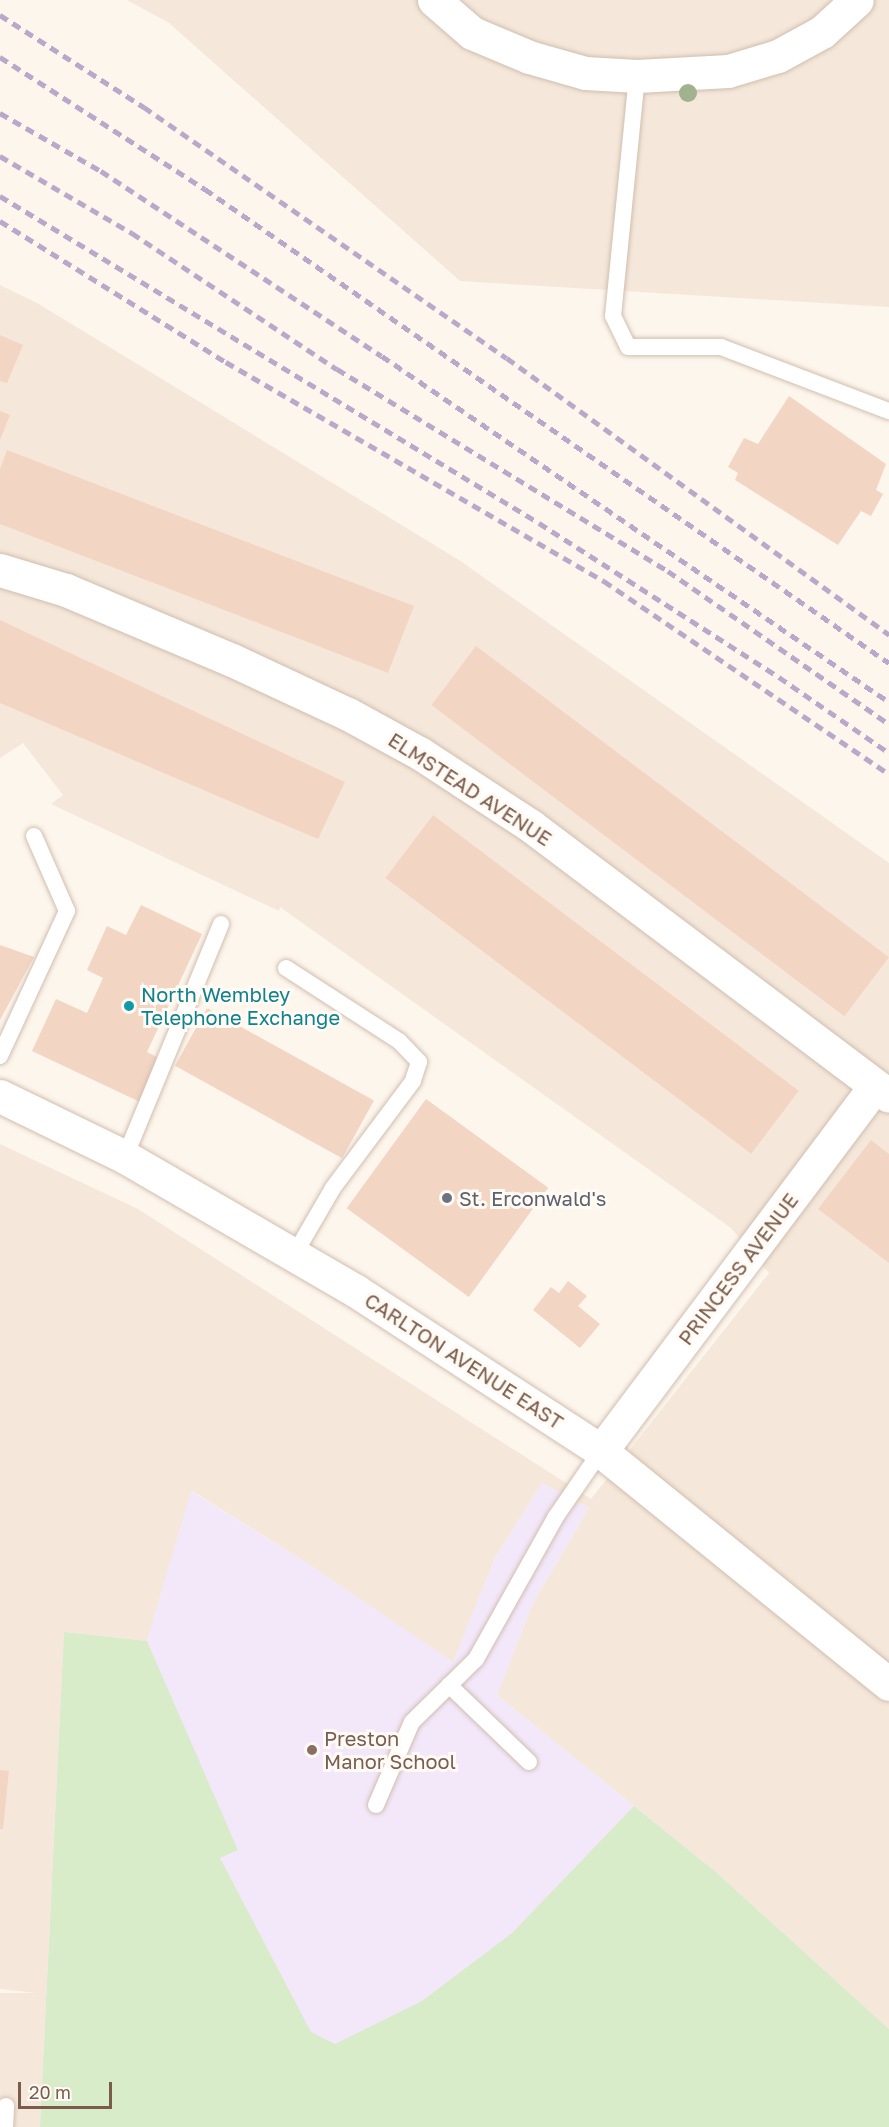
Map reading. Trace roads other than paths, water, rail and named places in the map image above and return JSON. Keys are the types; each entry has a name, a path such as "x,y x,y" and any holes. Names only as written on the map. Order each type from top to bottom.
{"street":[{"path":"434,0 472,33 529,57 585,72 637,76 728,71 778,56 822,32 857,0"},
{"name":"ELMSTEAD AVENUE","path":"0,570 66,590 232,660 421,753 531,826 882,1091"},
{"name":"PRINCESS AVENUE","path":"601,1451 882,1091"},
{"name":"CARLTON AVENUE EAST","path":"0,1096 125,1157 356,1291 601,1451 889,1684"}],"lane":[{"path":"637,76 613,316 628,347 721,347 889,411"},
{"path":"0,1056 67,911 34,836"},
{"path":"125,1157 221,924"},
{"path":"286,968 399,1041 419,1062 413,1081 333,1188 294,1256"},
{"path":"376,1805 412,1722 476,1659 555,1518 601,1451"},
{"path":"449,1685 529,1762"},
{"path":"5,2127 6,2106"}],"railway":[{"path":"0,15 144,107 507,358 889,635"},
{"path":"0,57 205,189 889,663"},
{"path":"0,113 101,171 382,356 889,702"},
{"path":"0,156 132,233 337,369 668,571 889,724"},
{"path":"0,196 539,523 779,677 889,753"},
{"path":"0,221 226,362 604,581 889,774"}],"place":[{"name":"North Wembley Telephone Exchange","path":"129,1006"},
{"name":"St. Erconwald's","path":"447,1198"},
{"name":"Preston Manor School","path":"312,1750"}]}
